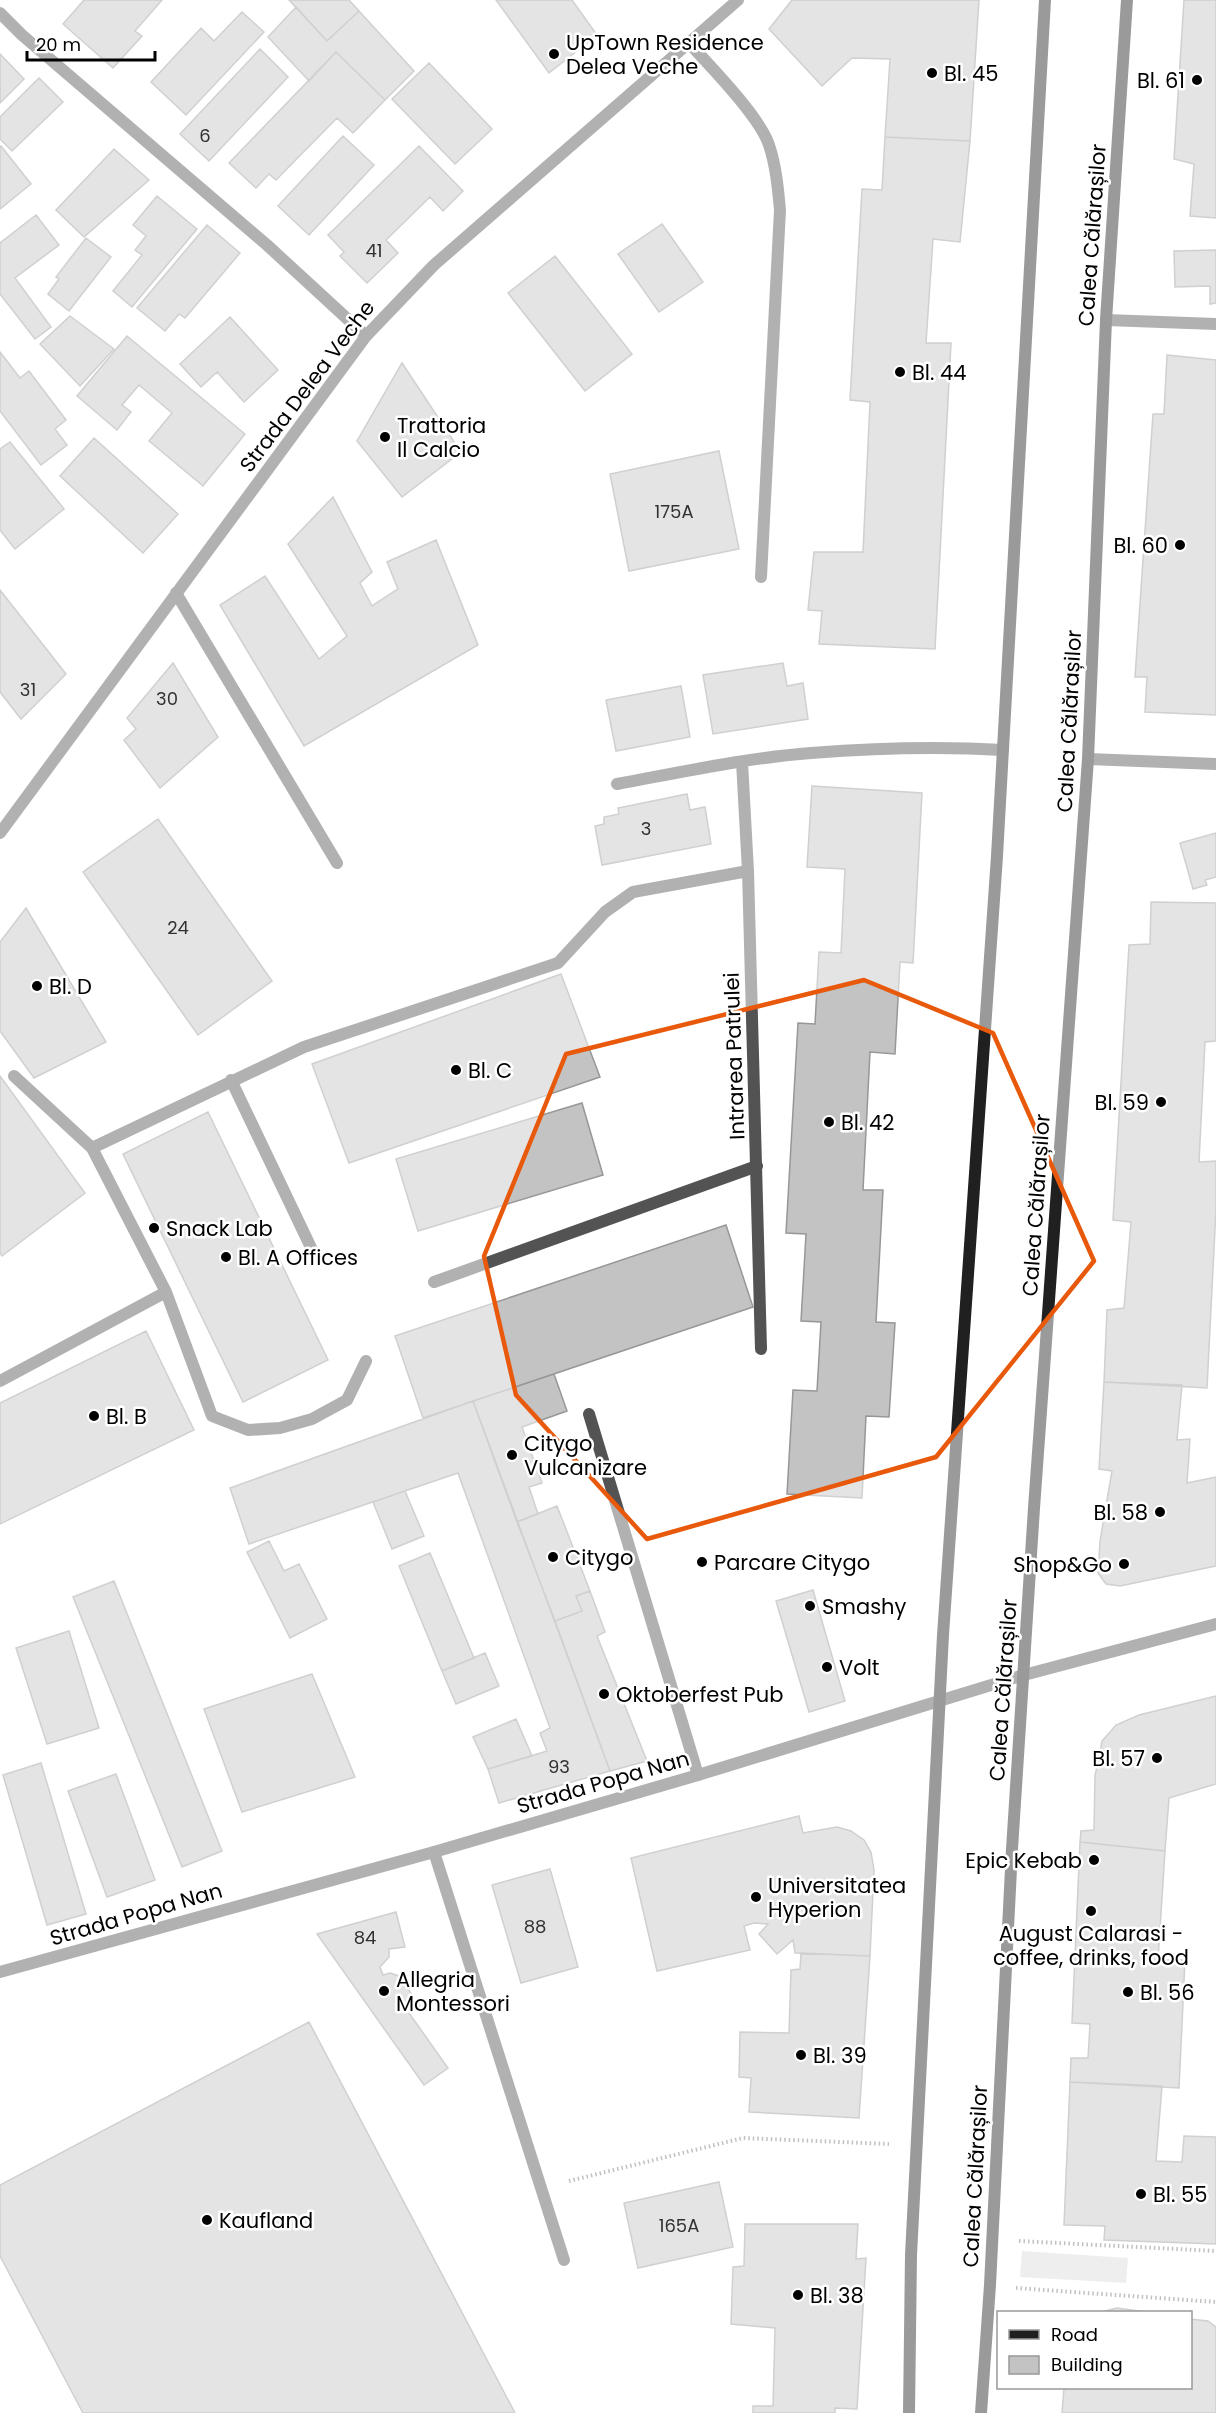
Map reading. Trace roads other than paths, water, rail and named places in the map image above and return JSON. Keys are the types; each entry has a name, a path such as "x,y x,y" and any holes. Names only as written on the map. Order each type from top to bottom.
{"main road":[{"path":"909,2413 911,2255 939,1700 1003,750 1045,0"},
{"name":"Calea Călărașilor","path":"981,2413 1024,1675 1088,759 1106,320 1126,0"}],"street":[{"name":"Strada Delea Veche","path":"0,832 366,336 434,266 738,0"},
{"path":"0,13 22,35 267,245 366,336"},
{"path":"688,43 757,124 769,143 777,176 780,210 761,577"},
{"path":"1106,320 1216,324"},
{"path":"176,593 337,863"},
{"path":"617,784 742,762 810,753 917,748 1003,750"},
{"path":"1088,759 1216,764"},
{"name":"Intrarea Patrulei","path":"742,762 748,871 761,1349"},
{"path":"92,1149 231,1080 304,1047 558,963 605,912 633,892 748,871"},
{"path":"14,1076 92,1149 166,1292 212,1416 248,1430 280,1428 312,1419 347,1400 366,1361"},
{"path":"231,1080 315,1256"},
{"path":"434,1282 757,1166"},
{"path":"0,1381 166,1292"},
{"path":"589,1414 698,1775"},
{"name":"Strada Popa Nan","path":"0,1972 434,1852 698,1775 1024,1675 1216,1624"},
{"path":"434,1852 564,2260"}],"place":[{"name":"UpTown Residence Delea Veche","path":"554,54"},
{"name":"Bl. 45","path":"932,73"},
{"name":"Bl. 61","path":"1197,80"},
{"name":"Bl. 44","path":"900,372"},
{"name":"Trattoria Il Calcio","path":"385,437"},
{"name":"Bl. 60","path":"1180,545"},
{"name":"Bl. D","path":"37,986"},
{"name":"Bl. C","path":"456,1070"},
{"name":"Bl. 59","path":"1161,1102"},
{"name":"Bl. 42","path":"829,1122"},
{"name":"Snack Lab","path":"154,1228"},
{"name":"Bl. A Offices","path":"226,1257"},
{"name":"Bl. B","path":"94,1416"},
{"name":"Citygo Vulcanizare","path":"512,1455"},
{"name":"Bl. 58","path":"1160,1512"},
{"name":"Citygo","path":"553,1557"},
{"name":"Parcare Citygo","path":"702,1562"},
{"name":"Shop&Go","path":"1124,1564"},
{"name":"Smashy","path":"810,1606"},
{"name":"Volt","path":"827,1667"},
{"name":"Oktoberfest Pub","path":"604,1694"},
{"name":"Bl. 57","path":"1157,1758"},
{"name":"Epic Kebab","path":"1094,1860"},
{"name":"Universitatea Hyperion","path":"756,1897"},
{"name":"August Calarasi - coffee, drinks, food","path":"1091,1911"},
{"name":"Allegria Montessori","path":"384,1991"},
{"name":"Bl. 56","path":"1128,1992"},
{"name":"Bl. 39","path":"801,2055"},
{"name":"Bl. 55","path":"1141,2194"},
{"name":"Kaufland","path":"207,2220"},
{"name":"Bl. 38","path":"798,2295"}]}
